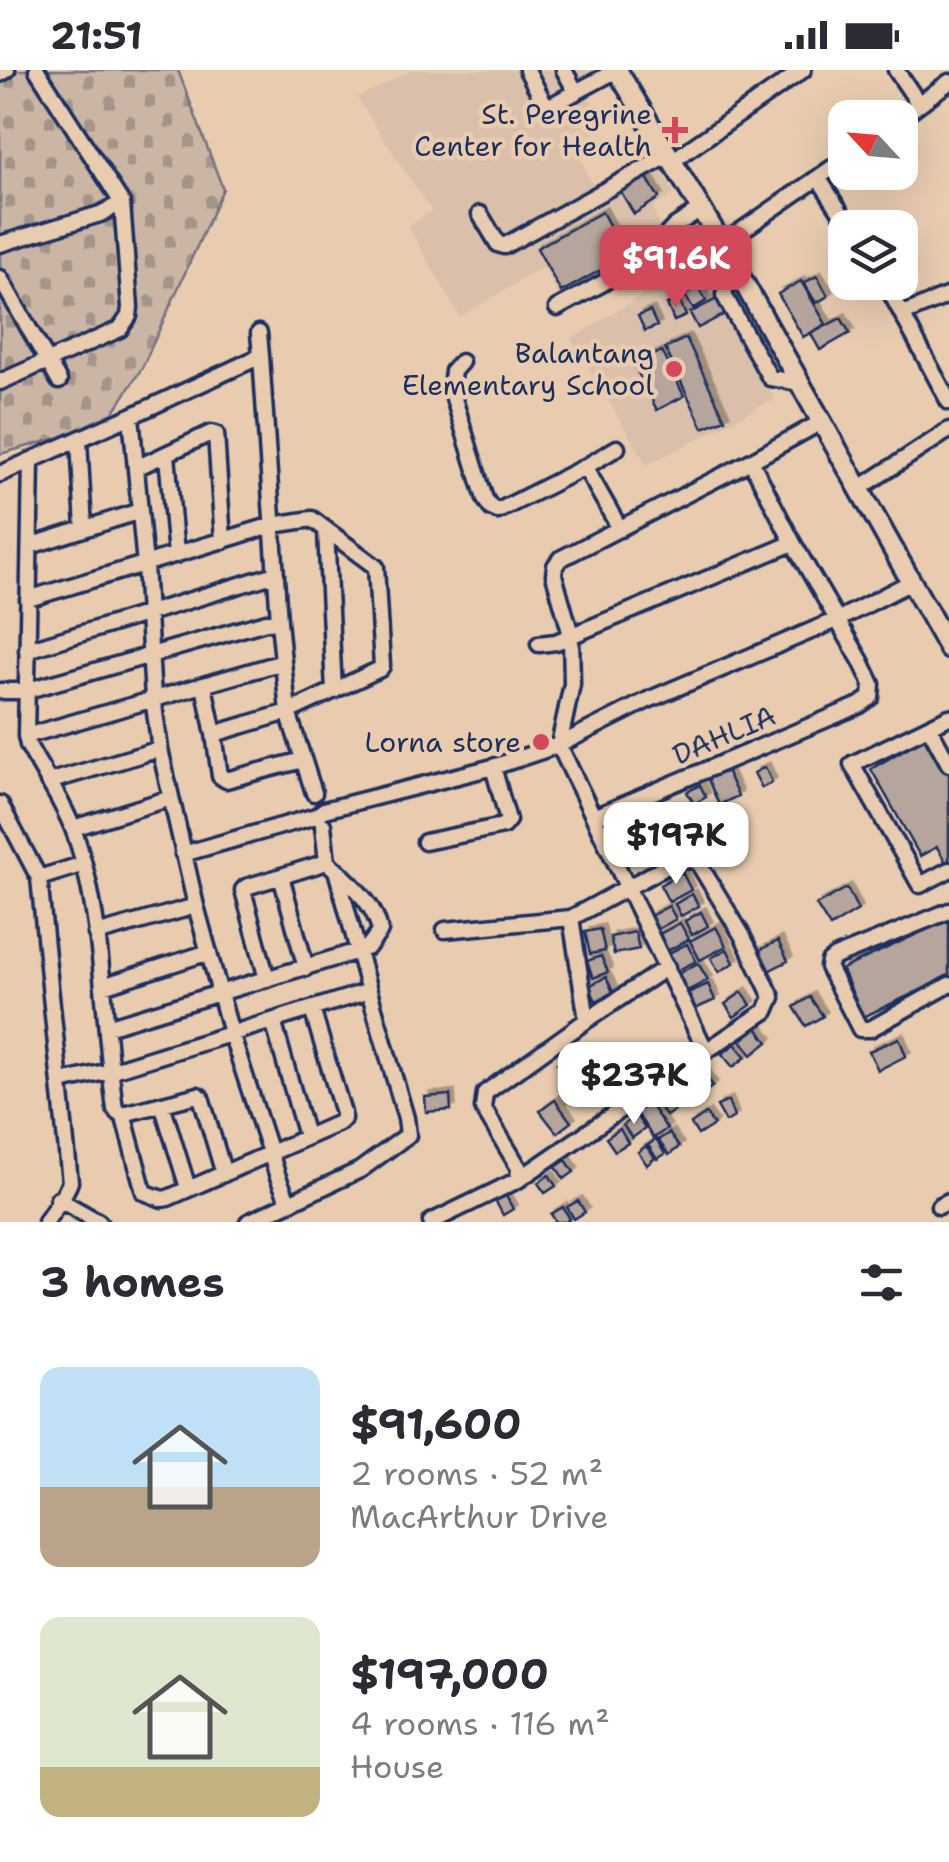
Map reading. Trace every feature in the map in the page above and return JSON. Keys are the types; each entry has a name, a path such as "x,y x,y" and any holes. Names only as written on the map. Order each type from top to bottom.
{"main road":[{"path":"617,70 702,208 949,649"}],"street":[{"path":"0,74 7,70"},
{"path":"0,382 120,329 129,316 122,203 36,70"},
{"path":"527,70 543,101 550,106 617,70"},
{"path":"564,70 576,92"},
{"path":"480,214 498,244 504,246 670,158 803,70"},
{"path":"896,70 919,104 949,82"},
{"path":"722,244 828,172"},
{"path":"818,179 839,210"},
{"path":"0,244 100,214 122,203"},
{"path":"557,308 603,283 702,208"},
{"path":"0,278 59,381"},
{"path":"903,314 949,294"},
{"path":"895,300 949,402"},
{"path":"260,333 288,712 314,794"},
{"path":"0,474 261,356"},
{"path":"461,362 453,371 451,390 491,508 498,511 618,448"},
{"path":"131,416 152,698 160,749 209,952 289,1203"},
{"path":"706,1051 559,745 572,684 571,635 555,566 560,559 823,421"},
{"path":"860,488 949,430"},
{"path":"136,468 211,433 218,436 223,540"},
{"path":"79,440 84,528"},
{"path":"166,455 176,555"},
{"path":"32,462 26,736 73,828 84,864 96,934 115,1109 123,1114 144,1192 168,1198 339,1123 343,1118 312,1008"},
{"path":"750,462 839,619"},
{"path":"584,468 620,529"},
{"path":"30,546 140,511"},
{"path":"28,599 273,525 312,518 376,567 383,662 380,669 288,712 214,734"},
{"path":"326,531 334,692"},
{"path":"539,644 556,642 794,542"},
{"path":"27,650 276,574"},
{"path":"182,850 493,767 559,745 648,700 839,619 912,582"},
{"name":"DAHLIA","path":"594,817 872,697 872,684 839,619"},
{"path":"0,692 26,692 280,621"},
{"path":"26,736 283,662"},
{"path":"204,686 220,776 226,780 303,760"},
{"path":"949,717 852,764 920,885 949,870"},
{"path":"929,726 949,764"},
{"path":"48,782 160,749"},
{"path":"426,842 503,826 508,820 493,767"},
{"path":"73,828 171,798"},
{"path":"0,804 39,878 70,1182 46,1222"},
{"path":"248,1222 360,1170 408,1135 317,815"},
{"path":"431,1222 518,1180 766,1011 772,997 742,935 697,861 672,864 571,918 445,930"},
{"path":"39,878 84,864"},
{"path":"267,979 244,890 281,876 332,866"},
{"path":"107,1027 368,946 380,931 379,924 369,903 332,866"},
{"path":"281,876 306,968"},
{"path":"96,934 196,906"},
{"path":"949,911 835,958 828,967 864,1030 949,985"},
{"path":"571,918 587,1020"},
{"path":"102,986 209,952"},
{"path":"518,1180 519,1168 483,1108 485,1093 667,966"},
{"path":"61,1082 110,1071 369,991"},
{"path":"274,1021 306,1136"},
{"path":"123,1114 193,1094 202,1097 224,1174"},
{"path":"162,1104 188,1188"},
{"path":"58,1200 98,1222"}],"shaded area":[{"path":"412,70 601,70 608,83 588,96 606,127 573,143 592,184 653,156 675,194 653,207 663,237 559,297 543,267 460,317 408,226 431,211 357,98"},
{"name":"Balantang Elementary School","path":"699,261 775,399 647,465 571,339"}],"green space":[{"path":"0,70 178,70 223,189 142,368 113,413 58,438 0,454"}],"building":[{"path":"643,171 659,198 634,214 618,187"},
{"path":"602,212 626,256 561,292 537,248"},
{"path":"817,276 828,296 816,303 804,283"},
{"path":"801,281 826,324 803,337 778,294"},
{"path":"698,287 706,301 693,309 685,295"},
{"path":"679,299 686,316 674,321 667,304"},
{"path":"717,299 725,314 698,328 690,313"},
{"path":"650,311 657,326 645,331 638,316"},
{"path":"841,318 850,333 820,350 811,334"},
{"path":"686,338 725,419 703,428 665,348"},
{"path":"662,351 684,396 657,410 634,365"},
{"path":"924,738 942,769 949,765 949,868 937,847 920,856 871,769"},
{"path":"765,767 772,782 762,788 754,773"},
{"path":"725,768 738,796 719,805 707,777"},
{"path":"700,785 706,797 694,804 687,792"},
{"path":"708,828 726,847 712,861 694,842"},
{"path":"682,872 691,890 669,902 660,885"},
{"path":"847,888 858,910 830,927 816,905"},
{"path":"692,894 699,906 681,916 675,904"},
{"path":"669,906 676,919 658,929 650,916"},
{"path":"701,912 708,926 692,935 685,921"},
{"path":"949,919 949,977 863,1017 842,969"},
{"path":"680,923 689,939 663,953 654,937"},
{"path":"716,927 726,946 700,960 690,941"},
{"path":"600,929 605,951 590,954 585,932"},
{"path":"635,932 639,949 614,954 610,937"},
{"path":"778,941 788,961 766,972 756,952"},
{"path":"687,944 696,961 676,971 667,954"},
{"path":"727,949 734,963 719,972 711,958"},
{"path":"601,956 608,972 593,978 587,961"},
{"path":"698,963 708,980 687,991 678,974"},
{"path":"606,977 613,992 596,1001 589,986"},
{"path":"708,984 715,1000 695,1009 688,993"},
{"path":"742,992 751,1005 734,1017 725,1004"},
{"path":"810,997 823,1016 806,1026 794,1007"},
{"path":"757,1028 768,1042 752,1055 741,1040"},
{"path":"899,1038 906,1056 878,1070 869,1051"},
{"path":"735,1044 746,1057 733,1067 722,1054"},
{"path":"572,1052 583,1067 567,1078 557,1063"},
{"path":"611,1069 629,1095 611,1108 593,1081"},
{"path":"704,1073 713,1086 704,1093 695,1080"},
{"path":"682,1077 697,1097 686,1105 671,1086"},
{"path":"664,1092 677,1109 666,1116 654,1099"},
{"path":"450,1095 451,1110 426,1112 425,1097"},
{"path":"555,1100 571,1122 557,1133 540,1111"},
{"path":"728,1101 734,1117 726,1122 717,1106"},
{"path":"649,1103 667,1129 653,1138 636,1112"},
{"path":"706,1114 714,1125 698,1135 691,1124"},
{"path":"636,1115 645,1129 632,1138 623,1125"},
{"path":"620,1129 628,1143 615,1151 606,1138"},
{"path":"669,1133 679,1147 669,1155 658,1140"},
{"path":"656,1139 665,1154 657,1159 648,1145"},
{"path":"646,1146 655,1158 647,1165 638,1152"},
{"path":"566,1160 574,1172 564,1179 556,1167"},
{"path":"549,1175 556,1186 545,1193 538,1183"},
{"path":"505,1194 513,1209 503,1215 495,1200"},
{"path":"578,1201 585,1212 574,1219 567,1207"},
{"path":"563,1207 570,1219 556,1222 551,1214"}],"place":[{"name":"St. Peregrine Center for Health","path":"675,130"},
{"name":"Balantang Elementary School","path":"674,369"},
{"name":"Lorna store","path":"541,742"}]}
